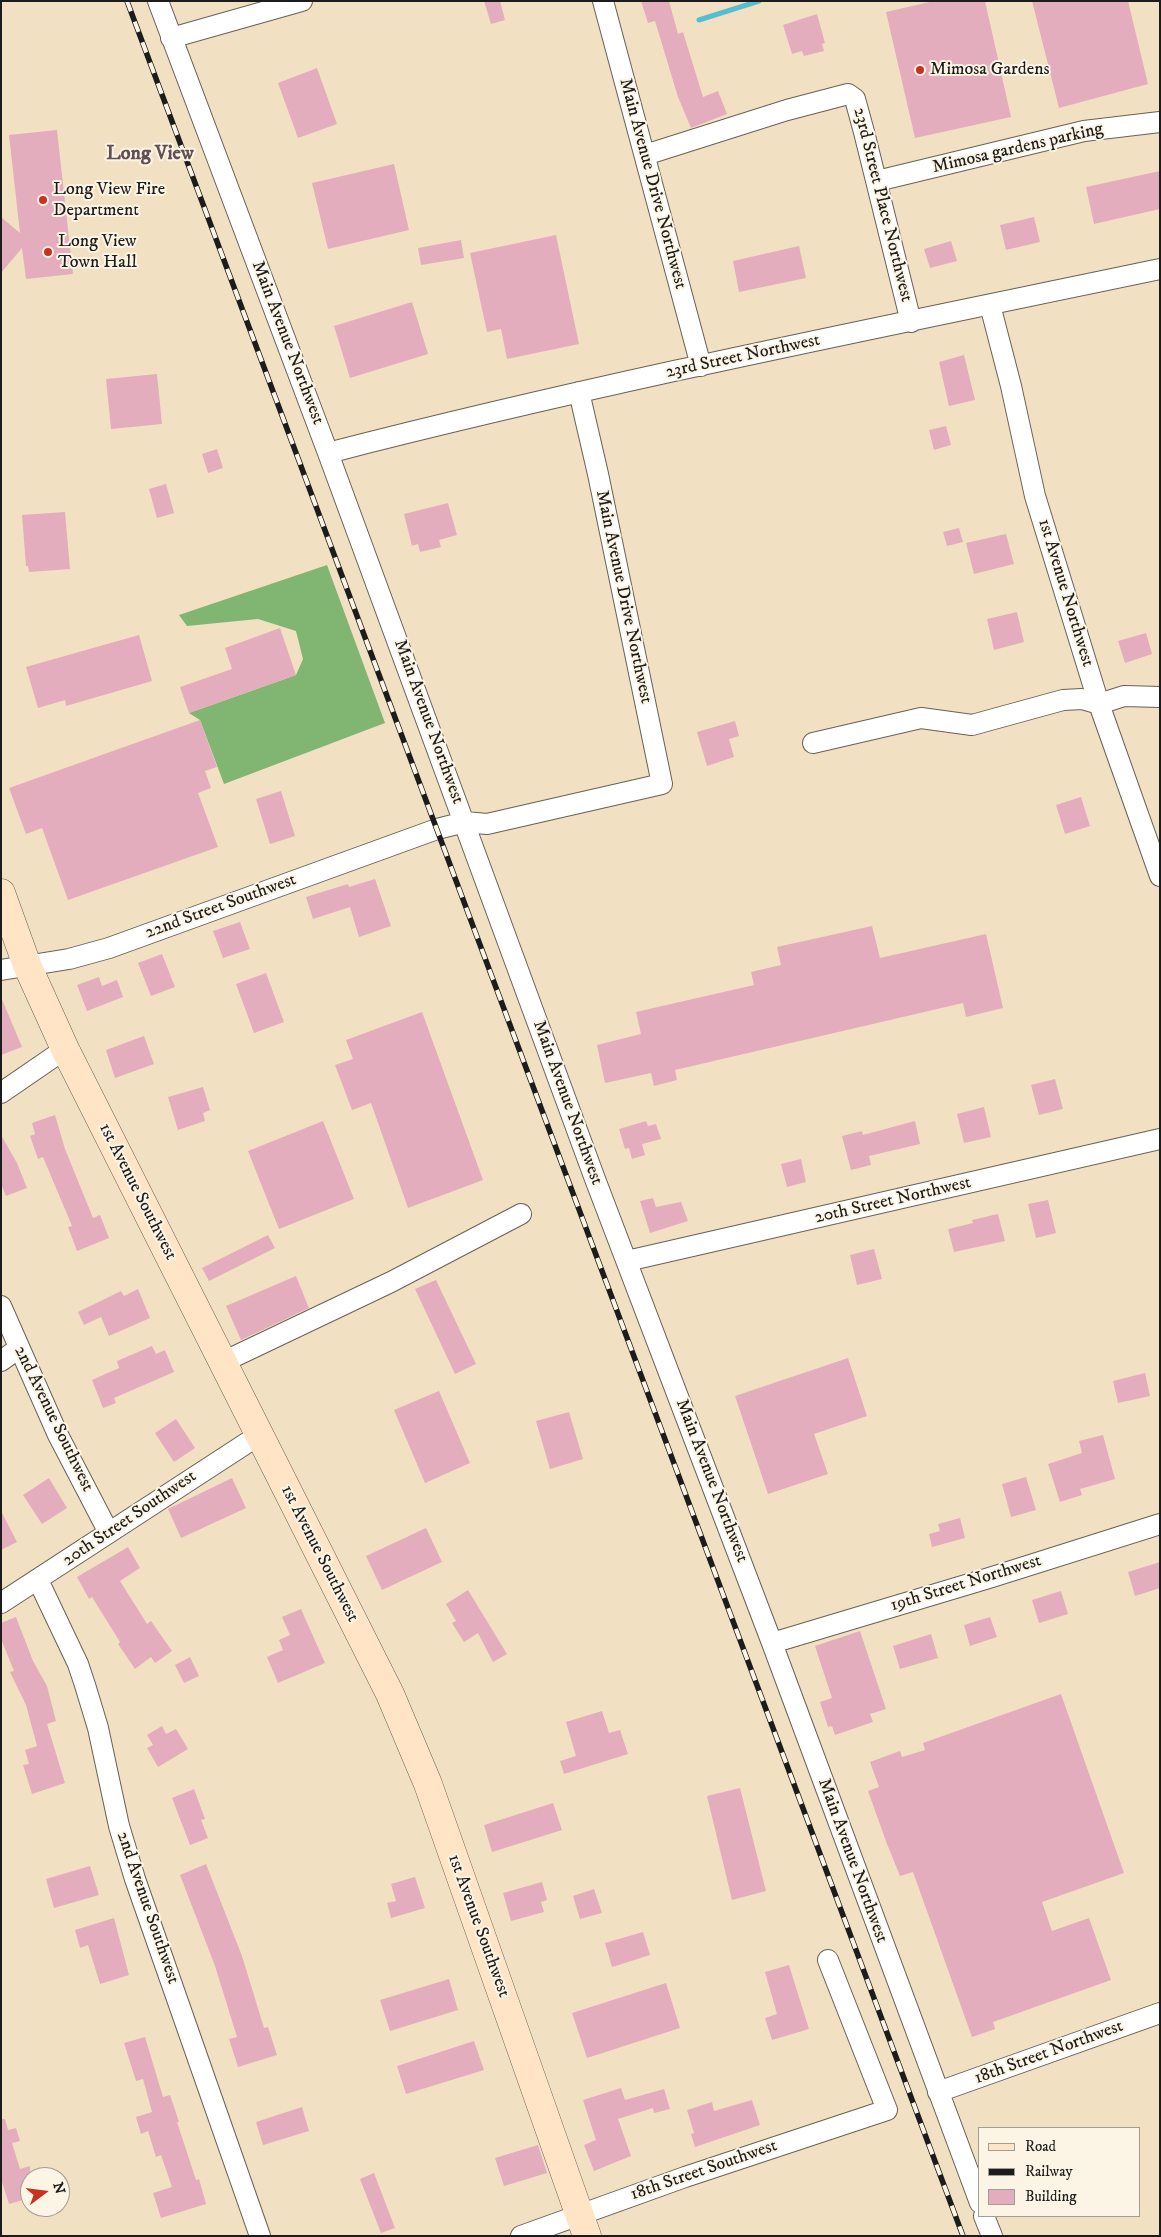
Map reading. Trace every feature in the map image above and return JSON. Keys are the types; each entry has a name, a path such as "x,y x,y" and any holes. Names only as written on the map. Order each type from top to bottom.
{"main road":[{"name":"1st Avenue Southwest","path":"1,893 14,968 65,1049 390,1694 413,1745 583,2226"}],"street":[{"name":"Main Avenue Northwest","path":"158,1 978,2198"},
{"path":"171,38 302,1"},
{"name":"Main Avenue Drive Northwest","path":"603,1 701,366"},
{"name":"23rd Street Place Northwest","path":"645,155 739,124 848,94 855,99 911,322"},
{"name":"Mimosa gardens parking","path":"877,181 1084,131 1160,122"},
{"name":"23rd Street Northwest","path":"328,453 579,392 1160,269"},
{"name":"1st Avenue Northwest","path":"990,305 1011,386 1035,496 1099,704 1160,876"},
{"name":"Main Avenue Drive Northwest","path":"579,392 598,474 662,784 645,788"},
{"path":"813,743 921,718 972,725 1063,700 1082,700 1099,704 1124,696 1160,697"},
{"name":"22nd Street Southwest","path":"14,968 69,959 109,948 437,829 465,822 488,824 645,788"},
{"path":"1,1093 65,1049"},
{"name":"20th Street Northwest","path":"627,1261 1160,1139"},
{"path":"222,1362 391,1282 521,1214"},
{"name":"2nd Avenue Southwest","path":"1,1306 58,1435 108,1531"},
{"path":"1,1361 19,1348"},
{"name":"20th Street Southwest","path":"1,1603 38,1580 108,1531 259,1435"},
{"name":"19th Street Northwest","path":"772,1642 989,1578 1160,1524"},
{"name":"2nd Avenue Southwest","path":"38,1580 86,1685 98,1728 119,1826 135,1879 260,2236"},
{"name":"18th Street Southwest","path":"522,2236 583,2226 685,2177 887,2110 828,1960"},
{"name":"18th Street Northwest","path":"938,2092 1160,2013"},
{"path":"984,2217 992,2236"}],"green space":[{"path":"327,565 385,723 224,784 200,720 189,713 296,675 303,659 296,631 258,619 187,626 179,615"}],"building":[{"path":"484,1 500,1 505,20 491,24"},
{"path":"641,1 669,1 678,34 683,32 703,97 718,91 727,114 691,128 678,97 655,21 648,23"},
{"path":"934,1 985,1 1011,117 915,138 886,12"},
{"path":"1032,1 1128,1 1148,84 1059,108"},
{"path":"817,14 825,43 822,44 824,51 804,56 802,51 792,54 783,25"},
{"path":"317,68 337,124 298,138 278,83"},
{"path":"57,130 73,274 26,279 22,248 1,273 1,217 20,233 9,135"},
{"path":"394,164 409,230 328,249 312,183"},
{"path":"1160,171 1160,209 1094,224 1086,187"},
{"path":"1034,217 1040,242 1006,250 1000,225"},
{"path":"556,235 579,344 507,359 501,329 487,332 470,253"},
{"path":"461,240 464,258 421,265 418,248"},
{"path":"951,241 957,261 930,268 924,249"},
{"path":"799,246 806,278 739,292 733,261"},
{"path":"412,302 428,354 350,378 334,326"},
{"path":"964,355 975,400 949,406 939,362"},
{"path":"157,374 162,424 111,429 106,379"},
{"path":"946,426 951,445 934,450 929,430"},
{"path":"217,449 223,468 208,473 202,454"},
{"path":"166,484 174,513 157,518 149,489"},
{"path":"448,503 457,535 439,540 441,547 420,552 418,544 412,546 404,514"},
{"path":"65,512 70,569 29,572 28,566 26,566 22,515"},
{"path":"959,528 963,542 947,546 943,532"},
{"path":"1006,534 1014,564 974,574 966,543"},
{"path":"1017,612 1024,642 994,650 987,619"},
{"path":"280,628 296,675 189,713 180,687 232,669 225,648"},
{"path":"1146,633 1152,654 1125,663 1118,641"},
{"path":"139,635 152,681 66,706 65,700 38,708 26,667"},
{"path":"200,720 217,767 205,771 211,788 198,793 218,847 68,900 42,828 26,834 9,788"},
{"path":"735,721 739,736 729,739 734,757 707,766 697,732"},
{"path":"281,791 295,836 270,844 256,799"},
{"path":"1081,797 1090,826 1065,834 1056,805"},
{"path":"375,879 391,926 359,937 350,907 313,919 306,897 348,884 349,887"},
{"path":"240,922 250,949 223,958 213,931"},
{"path":"872,926 880,958 986,934 1003,1008 966,1017 963,1003 675,1070 677,1080 654,1086 651,1073 605,1083 597,1045 641,1034 636,1012 754,985 751,972 781,965 777,947"},
{"path":"162,954 175,987 151,996 138,963"},
{"path":"266,973 284,1022 254,1033 236,984"},
{"path":"99,977 102,986 117,980 123,997 87,1011 77,985"},
{"path":"1,997 22,1047 1,1055"},
{"path":"422,1012 483,1180 408,1208 371,1103 352,1110 335,1065 353,1059 346,1040"},
{"path":"144,1036 154,1064 115,1078 106,1050"},
{"path":"1055,1079 1063,1109 1039,1115 1031,1085"},
{"path":"203,1087 210,1110 203,1113 205,1121 178,1130 168,1097"},
{"path":"984,1107 991,1137 964,1143 957,1114"},
{"path":"55,1115 65,1149 93,1218 100,1215 109,1238 77,1251 68,1227 72,1226 43,1157 38,1159 30,1136 35,1134 32,1123"},
{"path":"323,1121 354,1199 279,1229 248,1151"},
{"path":"646,1121 648,1126 656,1124 661,1139 642,1144 645,1155 632,1159 629,1148 625,1149 619,1129"},
{"path":"915,1121 920,1144 869,1156 871,1165 851,1170 842,1136 862,1131 863,1135"},
{"path":"1,1135 17,1163 27,1188 6,1196 1,1184"},
{"path":"801,1159 806,1182 787,1187 781,1164"},
{"path":"653,1198 656,1207 681,1202 688,1221 650,1233 640,1201"},
{"path":"1048,1200 1056,1233 1036,1238 1028,1204"},
{"path":"998,1214 1005,1241 954,1252 948,1229 973,1223 972,1220"},
{"path":"268,1235 275,1248 209,1281 202,1268"},
{"path":"874,1249 882,1279 857,1285 850,1255"},
{"path":"296,1276 309,1308 241,1340 226,1306"},
{"path":"436,1280 476,1364 455,1374 415,1289"},
{"path":"138,1289 150,1318 109,1336 101,1317 84,1325 78,1312 121,1291 124,1296"},
{"path":"152,1346 156,1354 165,1350 174,1372 114,1398 116,1403 103,1408 92,1380 119,1368 117,1361"},
{"path":"848,1358 867,1416 814,1434 828,1474 768,1494 735,1396"},
{"path":"1145,1373 1150,1396 1118,1403 1113,1381"},
{"path":"439,1391 470,1463 425,1483 394,1410"},
{"path":"569,1412 583,1459 550,1469 536,1421"},
{"path":"176,1419 195,1448 174,1462 155,1433"},
{"path":"1103,1435 1115,1479 1080,1489 1082,1495 1060,1502 1048,1464 1082,1453 1079,1441"},
{"path":"1026,1477 1036,1510 1011,1517 1002,1484"},
{"path":"49,1478 67,1508 42,1524 23,1495"},
{"path":"232,1478 246,1508 181,1538 168,1509"},
{"path":"1,1511 17,1542 1,1550"},
{"path":"960,1518 965,1538 932,1547 929,1534 940,1531 938,1524"},
{"path":"426,1528 442,1562 382,1590 366,1556"},
{"path":"128,1547 140,1568 120,1581 147,1624 151,1621 172,1651 155,1663 151,1657 135,1669 118,1644 120,1642 92,1597 89,1599 77,1577"},
{"path":"1160,1562 1160,1588 1135,1596 1128,1572"},
{"path":"468,1590 507,1654 493,1662 478,1633 464,1642 452,1623 456,1621 446,1604"},
{"path":"1061,1591 1068,1614 1039,1623 1032,1600"},
{"path":"301,1609 325,1663 278,1683 267,1657 283,1650 279,1640 290,1635 282,1617"},
{"path":"16,1617 33,1661 47,1686 56,1721 47,1724 65,1783 32,1794 23,1765 29,1764 25,1750 37,1746 26,1705 10,1672 14,1671 1,1639 1,1623"},
{"path":"990,1617 997,1637 970,1646 964,1625"},
{"path":"860,1631 886,1709 870,1714 873,1722 835,1735 832,1726 828,1727 820,1702 832,1698 815,1646"},
{"path":"931,1634 938,1658 900,1669 893,1646"},
{"path":"190,1657 199,1676 184,1683 175,1665"},
{"path":"1061,1694 1124,1873 1042,1902 1052,1931 1089,1918 1111,1980 993,2022 995,2029 972,2037 913,1872 900,1876 887,1844 868,1791 879,1787 870,1762 900,1751 902,1757 925,1750 923,1743"},
{"path":"602,1711 609,1733 620,1730 628,1754 564,1774 560,1761 576,1756 566,1722"},
{"path":"162,1726 166,1734 176,1729 188,1749 158,1767 147,1748 153,1745 147,1735"},
{"path":"740,1788 766,1891 732,1900 707,1796"},
{"path":"194,1789 205,1819 201,1820 208,1838 190,1845 172,1798"},
{"path":"553,1803 562,1830 492,1852 484,1825"},
{"path":"206,1864 242,1956 264,2028 268,2027 277,2055 238,2067 229,2039 237,2037 215,1966 180,1875"},
{"path":"90,1866 99,1895 54,1908 46,1879"},
{"path":"415,1877 425,1908 391,1918 387,1903 396,1901 391,1884"},
{"path":"542,1882 547,1900 541,1902 544,1912 511,1921 503,1893"},
{"path":"594,1889 602,1913 580,1919 573,1896"},
{"path":"114,1918 129,1975 100,1984 88,1945 80,1948 75,1930"},
{"path":"643,1932 650,1955 612,1967 605,1943"},
{"path":"789,1965 809,2029 772,2040 765,2018 777,2014 765,1972"},
{"path":"449,1979 458,2010 390,2031 380,2000"},
{"path":"666,1983 680,2028 587,2058 572,2013"},
{"path":"145,2037 163,2097 170,2095 196,2180 199,2179 206,2204 161,2218 153,2193 172,2187 161,2155 156,2157 148,2131 141,2134 136,2117 152,2112 143,2079 136,2081 124,2043"},
{"path":"474,2041 484,2070 406,2094 397,2066"},
{"path":"621,2088 625,2100 664,2089 670,2109 654,2113 653,2108 618,2119 631,2156 594,2171 584,2145 596,2140 583,2100"},
{"path":"752,2100 760,2125 695,2147 691,2134 694,2133 687,2110 712,2102 714,2111"},
{"path":"302,2107 309,2131 263,2145 256,2122"},
{"path":"1,2119 5,2119 8,2130 16,2128 20,2141 12,2143 20,2169 20,2201 9,2204 1,2179"},
{"path":"538,2145 547,2173 504,2186 495,2158"},
{"path":"374,2173 395,2228 381,2233 360,2179"}],"waterway":[{"path":"699,20 759,1"}],"railway":[{"path":"127,1 963,2236"}],"place":[{"name":"Mimosa Gardens","path":"920,70"},
{"name":"Long View Fire Department","path":"43,200"},
{"name":"Long View Town Hall","path":"48,252"}],"district":[{"name":"Long View","path":"150,155"}]}
